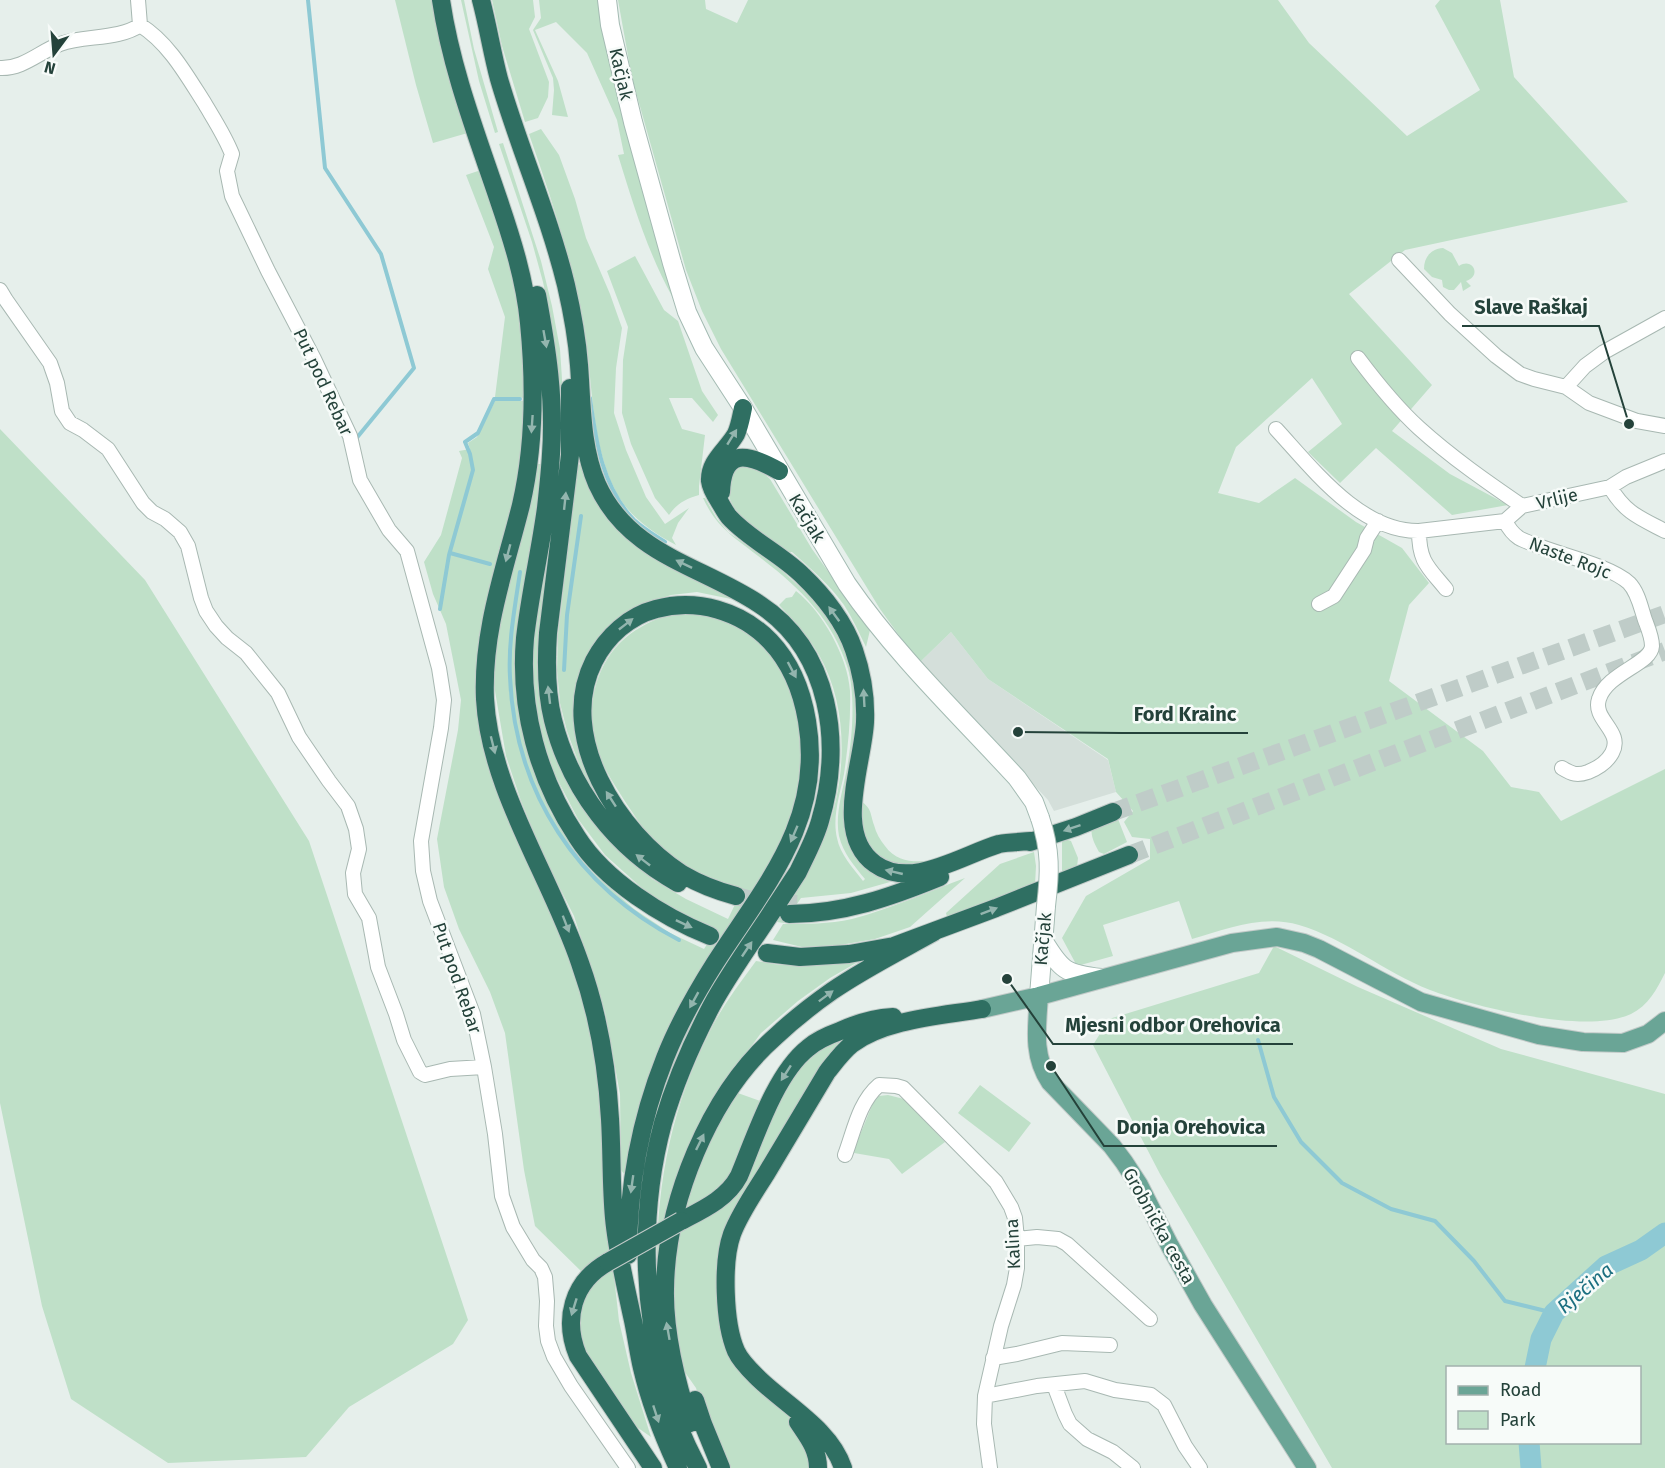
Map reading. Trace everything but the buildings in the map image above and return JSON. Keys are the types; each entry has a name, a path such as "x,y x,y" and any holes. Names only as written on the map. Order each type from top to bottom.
{"highway":[{"path":"441,0 462,86 513,241 529,317 533,365 530,455 521,502 491,617 485,671 486,703 492,740 502,777 518,821 564,917 596,1016 605,1067 610,1118 614,1217 620,1264 642,1368 657,1420 678,1468"},
{"path":"452,0 457,30 474,92 531,270 548,357 551,384 551,451 546,509 525,639 524,667 529,723 535,747 548,783 577,838 602,867 652,907 710,936"},
{"path":"472,0 482,52 492,86 546,248 562,311 566,338 570,374 570,455 546,661 552,718 560,747 574,779 601,819 620,841 643,861 662,874 704,896 734,901 689,878 646,844 608,795 598,777 586,741 582,704 584,687 598,654 620,628 636,616 674,605 706,607 733,615 758,629 788,663 799,684 810,735 810,777 806,798 788,849 762,893 715,963 681,1022 665,1056 650,1101 637,1154 629,1205 628,1253 633,1317"},
{"path":"481,0 500,80 566,284 576,340 589,459 605,500 634,534 655,550 736,590 761,605 781,621 800,643 813,665 829,716 831,771 820,824 798,872 739,961 705,1019 680,1074 656,1152 647,1216 648,1286 654,1332 664,1384 672,1410 698,1468"},
{"path":"743,408 741,422 735,435 715,462 710,482 713,492 730,518 789,564 818,592 841,622 854,649 864,690 865,722 855,787 853,820 857,841 867,857 886,870 913,874 1001,844 1031,841"},
{"path":"720,502 722,478 733,460 751,457 779,471"},
{"path":"793,909 813,913 839,910 896,895 1031,841 1113,813"},
{"path":"767,953 800,957 849,954 894,946 1129,855"},
{"path":"707,1468 688,1418 677,1380 666,1321 667,1258 675,1215 693,1156 709,1124 744,1070 773,1038 832,990 934,932"},
{"path":"843,1468 828,1440 760,1380 737,1353 732,1339 726,1285 726,1266 732,1233 827,1072 850,1046 869,1034 904,1023 982,1009"},
{"path":"653,1468 573,1345 570,1318 574,1301 587,1279 599,1267 718,1200 734,1186 780,1083 791,1065 807,1048 834,1033 861,1023 897,1017 931,1018"},
{"path":"674,1362 692,1391 721,1468"},
{"path":"786,1403 814,1446 818,1468"}],"main road":[{"name":"Kačjak","path":"607,0 610,25 633,122 672,263 687,312 704,348 743,408 847,584 866,612 890,642 1017,778 1034,802 1047,842 1048,855 1039,996"},
{"path":"982,1009 1039,996 1232,943 1277,937 1319,949 1421,1002 1539,1035 1583,1042 1623,1043 1648,1035 1665,1021"},
{"path":"1043,940 1054,958 1070,973 1101,978"},
{"name":"Grobnička cesta","path":"1039,996 1036,1030 1038,1055 1044,1074 1050,1083 1112,1146 1129,1170 1153,1209 1170,1246 1203,1305 1307,1468"}],"street":[{"path":"0,68 22,64 59,45 76,40 130,32 140,25 138,0"},
{"name":"Put pod Rebar","path":"140,25 150,31 169,51 226,138 232,154 226,171 232,196 350,436 360,480 389,530 407,552 439,668 444,700 421,841 423,871 430,901 473,1014 495,1134 502,1196 513,1227 545,1277 548,1341 554,1357 571,1386 628,1468"},
{"path":"1400,260 1450,314 1496,356 1520,374 1566,387 1589,403 1637,421 1665,426"},
{"path":"0,290 50,363 57,383 62,411 70,423 108,449 143,502 152,512 165,519 180,532 188,546 206,611 227,638 246,652 278,693 299,737 348,806 356,829 358,849 353,873 355,894 369,918 378,967 404,1040 420,1072 425,1075 450,1069 484,1067"},
{"path":"1566,387 1575,375 1604,352 1665,318"},
{"path":"1358,358 1375,381 1419,427 1461,462 1522,506"},
{"path":"1276,429 1337,495 1359,511 1387,526 1407,532 1505,520"},
{"name":"Vrlije","path":"1505,520 1522,506 1610,487 1626,477 1665,460"},
{"path":"1610,487 1618,501 1635,516 1665,531"},
{"name":"Naste Rojc","path":"1505,520 1519,538 1599,567 1630,584 1651,638 1652,649 1648,656 1617,676 1602,692 1598,701 1601,717 1614,734 1616,742 1607,761 1580,775 1562,768"},
{"path":"1319,604 1334,596 1364,550 1367,538 1378,521"},
{"path":"1419,531 1421,556 1446,589"},
{"name":"Kalina","path":"845,1155 862,1108 872,1092 879,1085 903,1088 996,1182 1011,1207 1015,1218 1017,1268 985,1396 984,1424 990,1468"},
{"path":"1017,1239 1037,1237 1058,1239 1067,1244 1150,1319"},
{"path":"993,1358 1062,1343 1110,1345"},
{"path":"985,1396 1072,1381 1085,1381 1126,1392 1151,1395 1164,1405 1185,1446 1200,1468"},
{"path":"1054,1385 1070,1424 1087,1439 1113,1452 1133,1468"}],"shaded area":[{"path":"951,632 988,679 1108,760 1116,792 1054,811 1048,800 919,663"}],"green space":[{"path":"395,0 438,0 471,132 433,143"},
{"path":"461,0 464,0 474,49 498,132 495,133 479,81"},
{"path":"492,0 533,0 535,17 529,29 549,82 548,97 538,118 525,122 502,46"},
{"path":"539,0 599,0 615,86 673,298 649,246 629,192 618,155 624,154 617,120 587,53 556,22 535,30 558,81 568,117 552,115 553,78 533,30 541,18"},
{"path":"618,0 705,0 706,9 737,23 748,0 1278,0 1309,43 1407,136 1480,90 1435,6 1440,0 1500,0 1514,77 1628,202 1405,250 1349,294 1432,385 1392,431 1450,474 1508,505 1452,515 1376,448 1340,483 1308,452 1342,424 1312,378 1236,447 1218,493 1259,503 1295,478 1356,522 1402,548 1429,583 1409,605 1389,681 1483,751 1511,787 1539,792 1561,821 1665,769 1665,973 1647,1002 1631,1014 1611,1020 1587,1022 1502,1011 1450,997 1413,983 1349,947 1299,925 1286,922 1258,922 1231,927 1192,939 1179,901 1103,925 1113,956 1077,966 1062,938 1086,896 1150,859 1150,839 1132,837 1124,822 1133,811 1116,792 1108,759 988,679 951,632 919,663 880,609 721,349 702,311 686,270 632,78"},
{"path":"541,129 559,155 586,238 622,328 616,368 614,413 626,450 646,497 665,524 689,508 678,523 672,538 676,545 657,534 632,514 619,497 606,469 596,429 587,347 579,302 560,229 529,134"},
{"path":"503,143 541,261 560,349 564,440 543,619 562,768 586,813 614,846 652,879 686,899 728,919 741,892 701,878 662,849 643,828 607,772 593,734 593,699 597,681 613,650 641,627 674,614 694,614 716,619 739,628 749,635 776,663 793,697 801,742 798,786 784,837 764,875 718,943 706,965 625,1175 621,1170 620,1094 605,1012 574,916 544,857 521,801 506,756 494,685 497,637 504,601 538,464 543,464 539,498 515,652 515,691 526,749 551,813 591,871 634,909 670,933 704,949 716,930 674,911 643,889 605,855 578,819 554,773 540,731 534,687 533,648 554,497 558,380 552,325 543,282 499,144"},
{"path":"484,169 515,263 530,398 495,397 505,317 488,269 494,247 466,175"},
{"path":"1443,248 1452,253 1459,266 1468,264 1474,268 1474,275 1466,281 1471,286 1463,291 1461,282 1454,290 1449,290 1443,287 1442,280 1432,277 1424,269 1429,254"},
{"path":"635,256 664,310 678,321 702,391 718,415 713,422 692,398 669,398 682,429 705,435 699,495 682,502 669,515 655,498 631,444 622,413 623,360 628,327 607,271"},
{"path":"495,401 530,401 530,420 479,690 582,988 601,1087 611,1255 584,1274 535,1226 524,1170 505,1033 490,992 459,929 444,887 437,839 458,730 461,700 446,624 433,594 424,562 441,535 462,458 459,451 470,449 468,443 477,437"},
{"path":"0,429 145,580 309,841 468,1320 453,1344 349,1407 306,1457 168,1463 71,1399 42,1306 0,1103"},
{"path":"578,464 581,465 591,491 605,516 629,541 672,568 733,596 731,599 697,592 671,595 639,606 599,638 587,655 578,677 574,700 576,725 599,792 594,796 582,772 567,731 560,703 557,670 558,634"},
{"path":"742,466 757,470 770,479 812,549 870,630 866,647 844,605 826,584 792,552 788,552 759,532 733,505 729,495 729,484 733,474"},
{"path":"703,498 728,532 779,568 812,598 844,645 851,663 858,717 844,815 845,827 851,847 862,864 890,882 851,893 801,898 784,923 777,922 810,868 833,812 841,767 842,743 836,697 829,675 810,641 779,605 786,598 792,597 796,591 815,610 839,650 848,678 849,732 836,814 836,830 841,850 863,881 865,879 843,848 838,828 851,735 852,693 848,669 834,635 814,607 790,582 728,533 715,518"},
{"path":"861,801 869,809 878,836 891,853 913,861 947,859 903,865 879,855 872,849 864,835"},
{"path":"1115,819 1116,821 1118,819 1127,842 1104,854 1099,852 1094,843 1092,827"},
{"path":"1062,838 1071,841 1078,858 1077,867 1062,872"},
{"path":"1034,852 1035,885 947,917 946,913 1000,864"},
{"path":"965,878 910,927 875,939 840,945 802,947 773,940 783,924 826,923 852,919"},
{"path":"1274,946 1358,987 1501,1049 1665,1094 1665,1468 1332,1468 1160,1174 1093,1045 1109,1019 1259,973"},
{"path":"863,959 830,978 798,1001 761,1033 726,1081 657,1272 659,1208 676,1117 697,1058 726,1003 756,961 780,965 823,964"},
{"path":"870,1027 745,1199 725,1330 793,1421 813,1468 726,1468 708,1429 696,1388 682,1368 672,1325 673,1274 680,1229 718,1208 782,1095 806,1060 842,1037"},
{"path":"980,1085 1031,1123 1009,1152 958,1113"},
{"path":"735,1092 763,1102 734,1169 722,1188 683,1215 697,1166"},
{"path":"888,1095 904,1099 945,1142 902,1174 889,1159 854,1153 873,1103 879,1096"},
{"path":"613,1267 619,1321 631,1373 651,1437 631,1423 585,1354 577,1322 589,1286"}],"waterway":[{"path":"308,0 325,168 381,254 414,368 355,440"},
{"path":"590,398 602,463 614,493 634,520 665,542"},
{"path":"465,442 478,433 494,399 520,399"},
{"path":"440,609 449,555 473,470 465,442"},
{"path":"564,670 567,615 581,516"},
{"path":"450,553 490,564"},
{"path":"520,572 511,638 510,677 515,719 524,760 539,797 558,832 582,864 610,893 643,918 679,940"},
{"path":"1258,1040 1274,1097 1301,1142 1342,1183 1391,1209 1435,1221 1474,1261 1505,1301 1554,1313"},
{"name":"Rječina","path":"1535,1366 1541,1339 1554,1313 1606,1266 1641,1250 1665,1233"},
{"name":"Rječina","path":"1529,1444 1531,1468"}],"tunnel":[{"path":"1113,812 1665,614"},
{"path":"1129,855 1665,651"},
{"path":"736,896 759,902 797,904"}],"place":[{"name":"Slave Raškaj","path":"1629,424"},
{"name":"Ford Krainc","path":"1018,732"},
{"name":"Mjesni odbor Orehovica","path":"1007,979"},
{"name":"Donja Orehovica","path":"1051,1066"}]}
